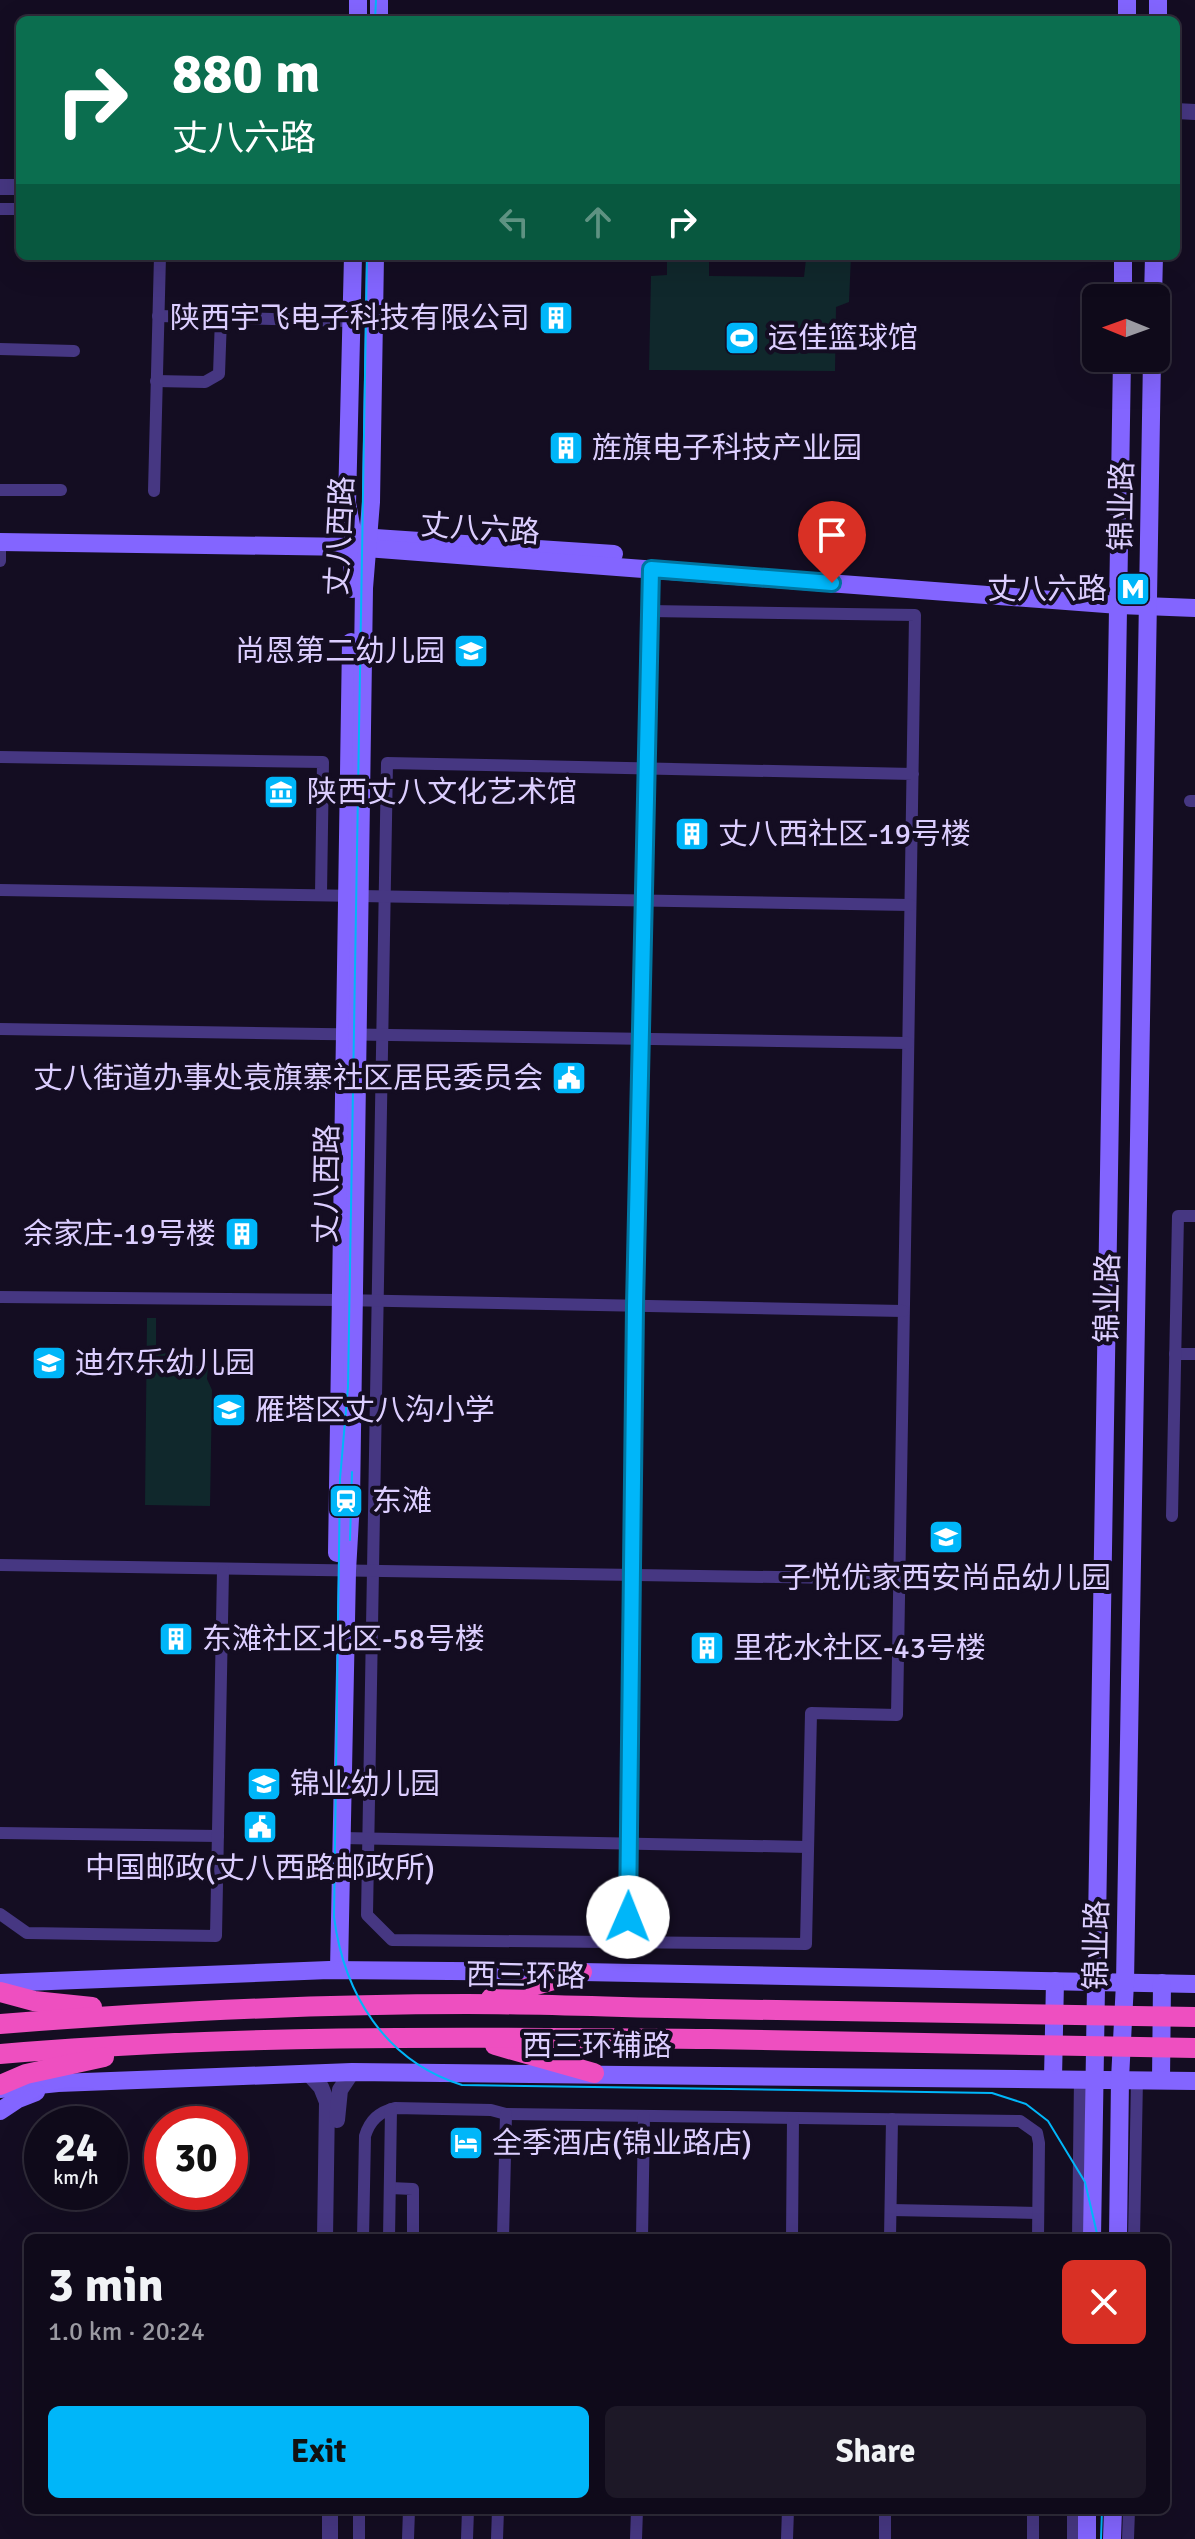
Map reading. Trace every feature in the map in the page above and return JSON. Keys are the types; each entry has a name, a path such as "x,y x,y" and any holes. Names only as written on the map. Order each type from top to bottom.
{"highway":[{"path":"468,2004 582,1972"},
{"path":"3,1982 34,2001 144,2013"},
{"name":"西三环路","path":"0,2024 144,2013 468,2004 1195,2017"},
{"path":"468,2037 594,2073"},
{"name":"西三环路","path":"0,2054 178,2043 468,2037 1195,2048"},
{"path":"0,2087 26,2074 178,2043"}],"main road":[{"name":"丈八西路","path":"353,260 347,503 360,542"},
{"name":"丈八西路","path":"334,1970 342,1571 351,1501 347,1301 360,542 375,260"},
{"path":"1123,260 1123,284"},
{"path":"1153,284 1154,260"},
{"name":"锦业路","path":"1092,2234 1087,2078 1095,1982 1122,372"},
{"name":"锦业路","path":"1118,2234 1129,2079 1125,1983 1152,372"},
{"name":"丈八六路","path":"0,530 360,542 1119,599"},
{"name":"丈八六路","path":"0,542 360,542 651,569 1119,599 1195,596"},
{"name":"丈八六路","path":"1148,598 1195,608"},
{"name":"丈八西路","path":"334,1970 342,1838 342,1571"},
{"path":"3,1982 334,1970 1195,1984"},
{"path":"1053,2078 1055,1981"},
{"path":"1161,2080 1162,1983"},
{"name":"西三环辅路","path":"0,2087 352,2072 1195,2081"},
{"path":"0,2111 18,2099 58,2083"},
{"path":"1087,2514 1087,2539"},
{"path":"1112,2539 1113,2514"}],"street":[{"path":"154,491 160,260"},
{"path":"158,316 345,321"},
{"path":"156,381 205,382 219,374 221,318"},
{"path":"0,349 74,351"},
{"path":"0,490 61,490"},
{"path":"0,542 0,561"},
{"path":"627,1941 642,900 651,569"},
{"path":"649,611 915,615 913,774 903,1311 897,1715 811,1713 806,1944 392,1940 367,1915 387,763 913,774"},
{"path":"0,757 323,762 321,894"},
{"path":"0,890 910,905"},
{"path":"0,1029 908,1043"},
{"path":"1172,1516 1178,1216 1195,1216"},
{"path":"0,1297 903,1311"},
{"path":"1175,1354 1195,1354"},
{"path":"0,1565 899,1579"},
{"path":"0,1914 27,1933 216,1936 223,1570"},
{"path":"0,1833 218,1836"},
{"path":"342,1838 808,1847"},
{"path":"335,2234 337,2106 340,2090 352,2072"},
{"path":"309,2074 321,2087 327,2102 325,2234"},
{"path":"1078,2234 1087,2078"},
{"path":"1129,2079 1134,2234"},
{"path":"389,2234 391,2109"},
{"path":"363,2234 365,2136 374,2118 391,2109 491,2110 506,2114 1020,2121 1037,2133 1039,2143 1038,2234"},
{"path":"503,2234 506,2114"},
{"path":"642,2234 644,2116"},
{"path":"792,2234 793,2118"},
{"path":"890,2234 892,2119"},
{"path":"390,2188 413,2189 413,2234"},
{"path":"891,2210 1038,2213"},
{"path":"320,2539 321,2514"},
{"path":"330,2514 330,2539"},
{"path":"359,2514 359,2539"},
{"path":"408,2539 409,2514"},
{"path":"467,2539 468,2514"},
{"path":"497,2539 498,2514"},
{"path":"636,2539 637,2514"},
{"path":"787,2539 788,2514"},
{"path":"885,2514 885,2539"},
{"path":"1033,2514 1033,2539"},
{"path":"1073,2514 1073,2539"},
{"path":"1128,2539 1129,2514"}],"green space":[{"name":"运佳篮球馆","path":"667,260 709,260 709,276 804,277 806,260 851,260 849,302 836,307 835,371 649,370 651,276 667,275"},
{"path":"147,1318 156,1318 156,1353 178,1354 178,1366 208,1366 207,1379 212,1390 210,1506 145,1505"}],"tram line":[{"path":"375,16 376,0"},
{"path":"367,260 348,1387 340,1479 334,1917 347,1972 373,2021 390,2042 435,2074 462,2085 992,2093 1026,2104 1048,2121 1085,2182 1097,2234"},
{"path":"350,1540 352,1472"},
{"path":"1101,2539 1102,2514"}],"place":[{"name":"陕西宇飞电子科技有限公司","path":"556,318"},
{"name":"运佳篮球馆","path":"742,338"},
{"name":"旌旗电子科技产业园","path":"566,448"},
{"name":"丈八六路","path":"1133,589"},
{"name":"尚恩第二幼儿园","path":"471,651"},
{"name":"陕西丈八文化艺术馆","path":"281,792"},
{"name":"丈八西社区-19号楼","path":"692,834"},
{"name":"丈八街道办事处袁旗寨社区居民委员会","path":"569,1078"},
{"name":"余家庄-19号楼","path":"242,1234"},
{"name":"迪尔乐幼儿园","path":"49,1363"},
{"name":"雁塔区丈八沟小学","path":"229,1410"},
{"name":"东滩","path":"346,1501"},
{"name":"子悦优家西安尚品幼儿园","path":"946,1537"},
{"name":"东滩社区北区-58号楼","path":"176,1639"},
{"name":"里花水社区-43号楼","path":"707,1648"},
{"name":"锦业幼儿园","path":"264,1784"},
{"name":"中国邮政(丈八西路邮政所)","path":"260,1827"},
{"name":"全季酒店(锦业路店)","path":"466,2143"}],"route":[{"path":"628,1917 635,1306 651,569 832,583"}]}
